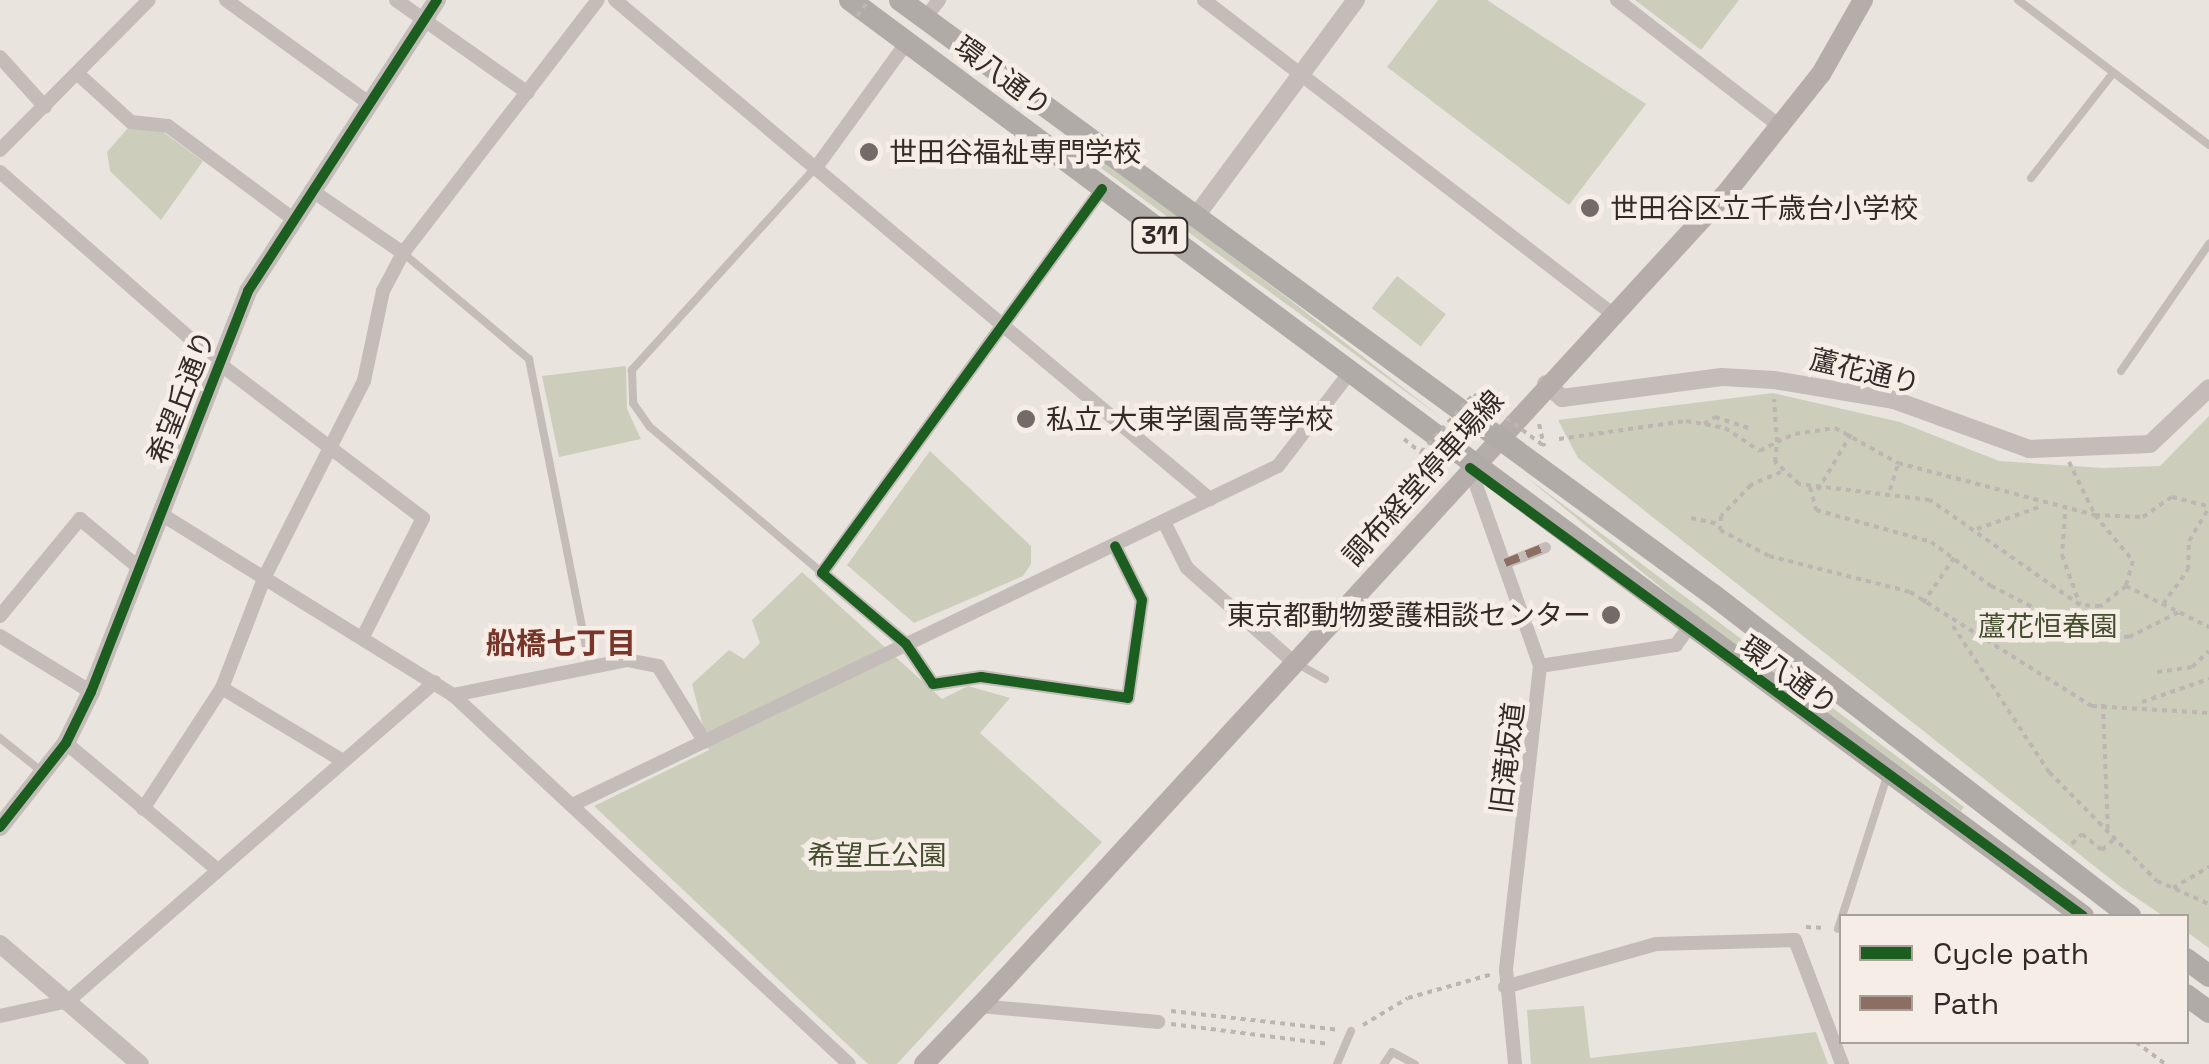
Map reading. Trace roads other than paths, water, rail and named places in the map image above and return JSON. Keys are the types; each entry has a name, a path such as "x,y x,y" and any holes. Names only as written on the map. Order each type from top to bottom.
{"main road":[{"name":"環八通り","path":"900,0 932,9 2127,914"},
{"name":"調布経堂停車場線","path":"984,1001 1470,468 1503,444 1546,384 1782,128 1856,3"},
{"name":"環八通り","path":"854,8 908,42 1347,376 1431,453 1470,468 2080,914"},
{"path":"924,1064 984,1001"}],"street":[{"path":"0,150 149,0"},
{"path":"226,0 370,103"},
{"path":"396,0 528,93"},
{"name":"希望丘通り","path":"0,826 66,743 91,692 216,361 292,218 437,0"},
{"path":"144,808 222,688 265,576 364,381 383,291 403,253 598,0"},
{"path":"615,0 818,165 1210,499"},
{"path":"1204,0 1610,312"},
{"path":"1199,212 1356,0"},
{"path":"1617,0 1782,128"},
{"path":"818,165 908,42"},
{"path":"0,57 45,108"},
{"path":"78,74 131,122 168,126 292,218"},
{"path":"0,172 216,361 423,518 364,635"},
{"path":"1102,189 822,573 906,644 933,684 981,677 1128,698 1142,600 1115,546"},
{"path":"311,190 403,253"},
{"path":"572,805 1278,466 1347,376"},
{"name":"蘆花通り","path":"1546,384 1562,398 1722,377 1774,380 1894,400 2029,449 2150,444 2209,388"},
{"name":"旧滝坂道","path":"1470,468 1540,666 1506,970 1515,1064"},
{"path":"161,514 364,635 452,695 849,1064"},
{"path":"0,616 80,519 139,568"},
{"path":"1164,522 1188,568 1292,661"},
{"path":"1505,563 1545,547"},
{"path":"1540,666 1676,645 1687,630"},
{"path":"0,636 91,692"},
{"path":"452,695 590,668 658,666 704,742"},
{"path":"0,1016 68,1001 435,682"},
{"path":"222,688 343,761"},
{"path":"66,743 218,870"},
{"path":"1505,987 1656,944 1796,940 1842,1064"},
{"path":"0,944 140,1064"},
{"path":"984,1001 1158,1015"}],"lane":[{"path":"2018,0 2209,144"},
{"path":"2031,178 2113,72"},
{"path":"818,165 632,370 633,404 650,427 822,573"},
{"path":"2120,371 2209,244"},
{"path":"403,253 528,359 590,668"},
{"path":"1292,661 1325,679"},
{"path":"0,738 44,774"},
{"path":"1843,914 1887,774"},
{"path":"1337,1064 1351,1032"},
{"path":"1384,1064 1392,1052 1415,1064"}],"place":[{"name":"世田谷福祉専門学校","path":"869,152"},
{"name":"世田谷区立千歳台小学校","path":"1590,208"},
{"name":"私立 大東学園高等学校","path":"1026,419"},
{"name":"東京都動物愛護相談センター","path":"1611,615"}],"district":[{"name":"船橋七丁目","path":"561,644"}],"park label":[{"name":"蘆花恒春園","path":"2048,626"},
{"name":"希望丘公園","path":"877,855"}]}
